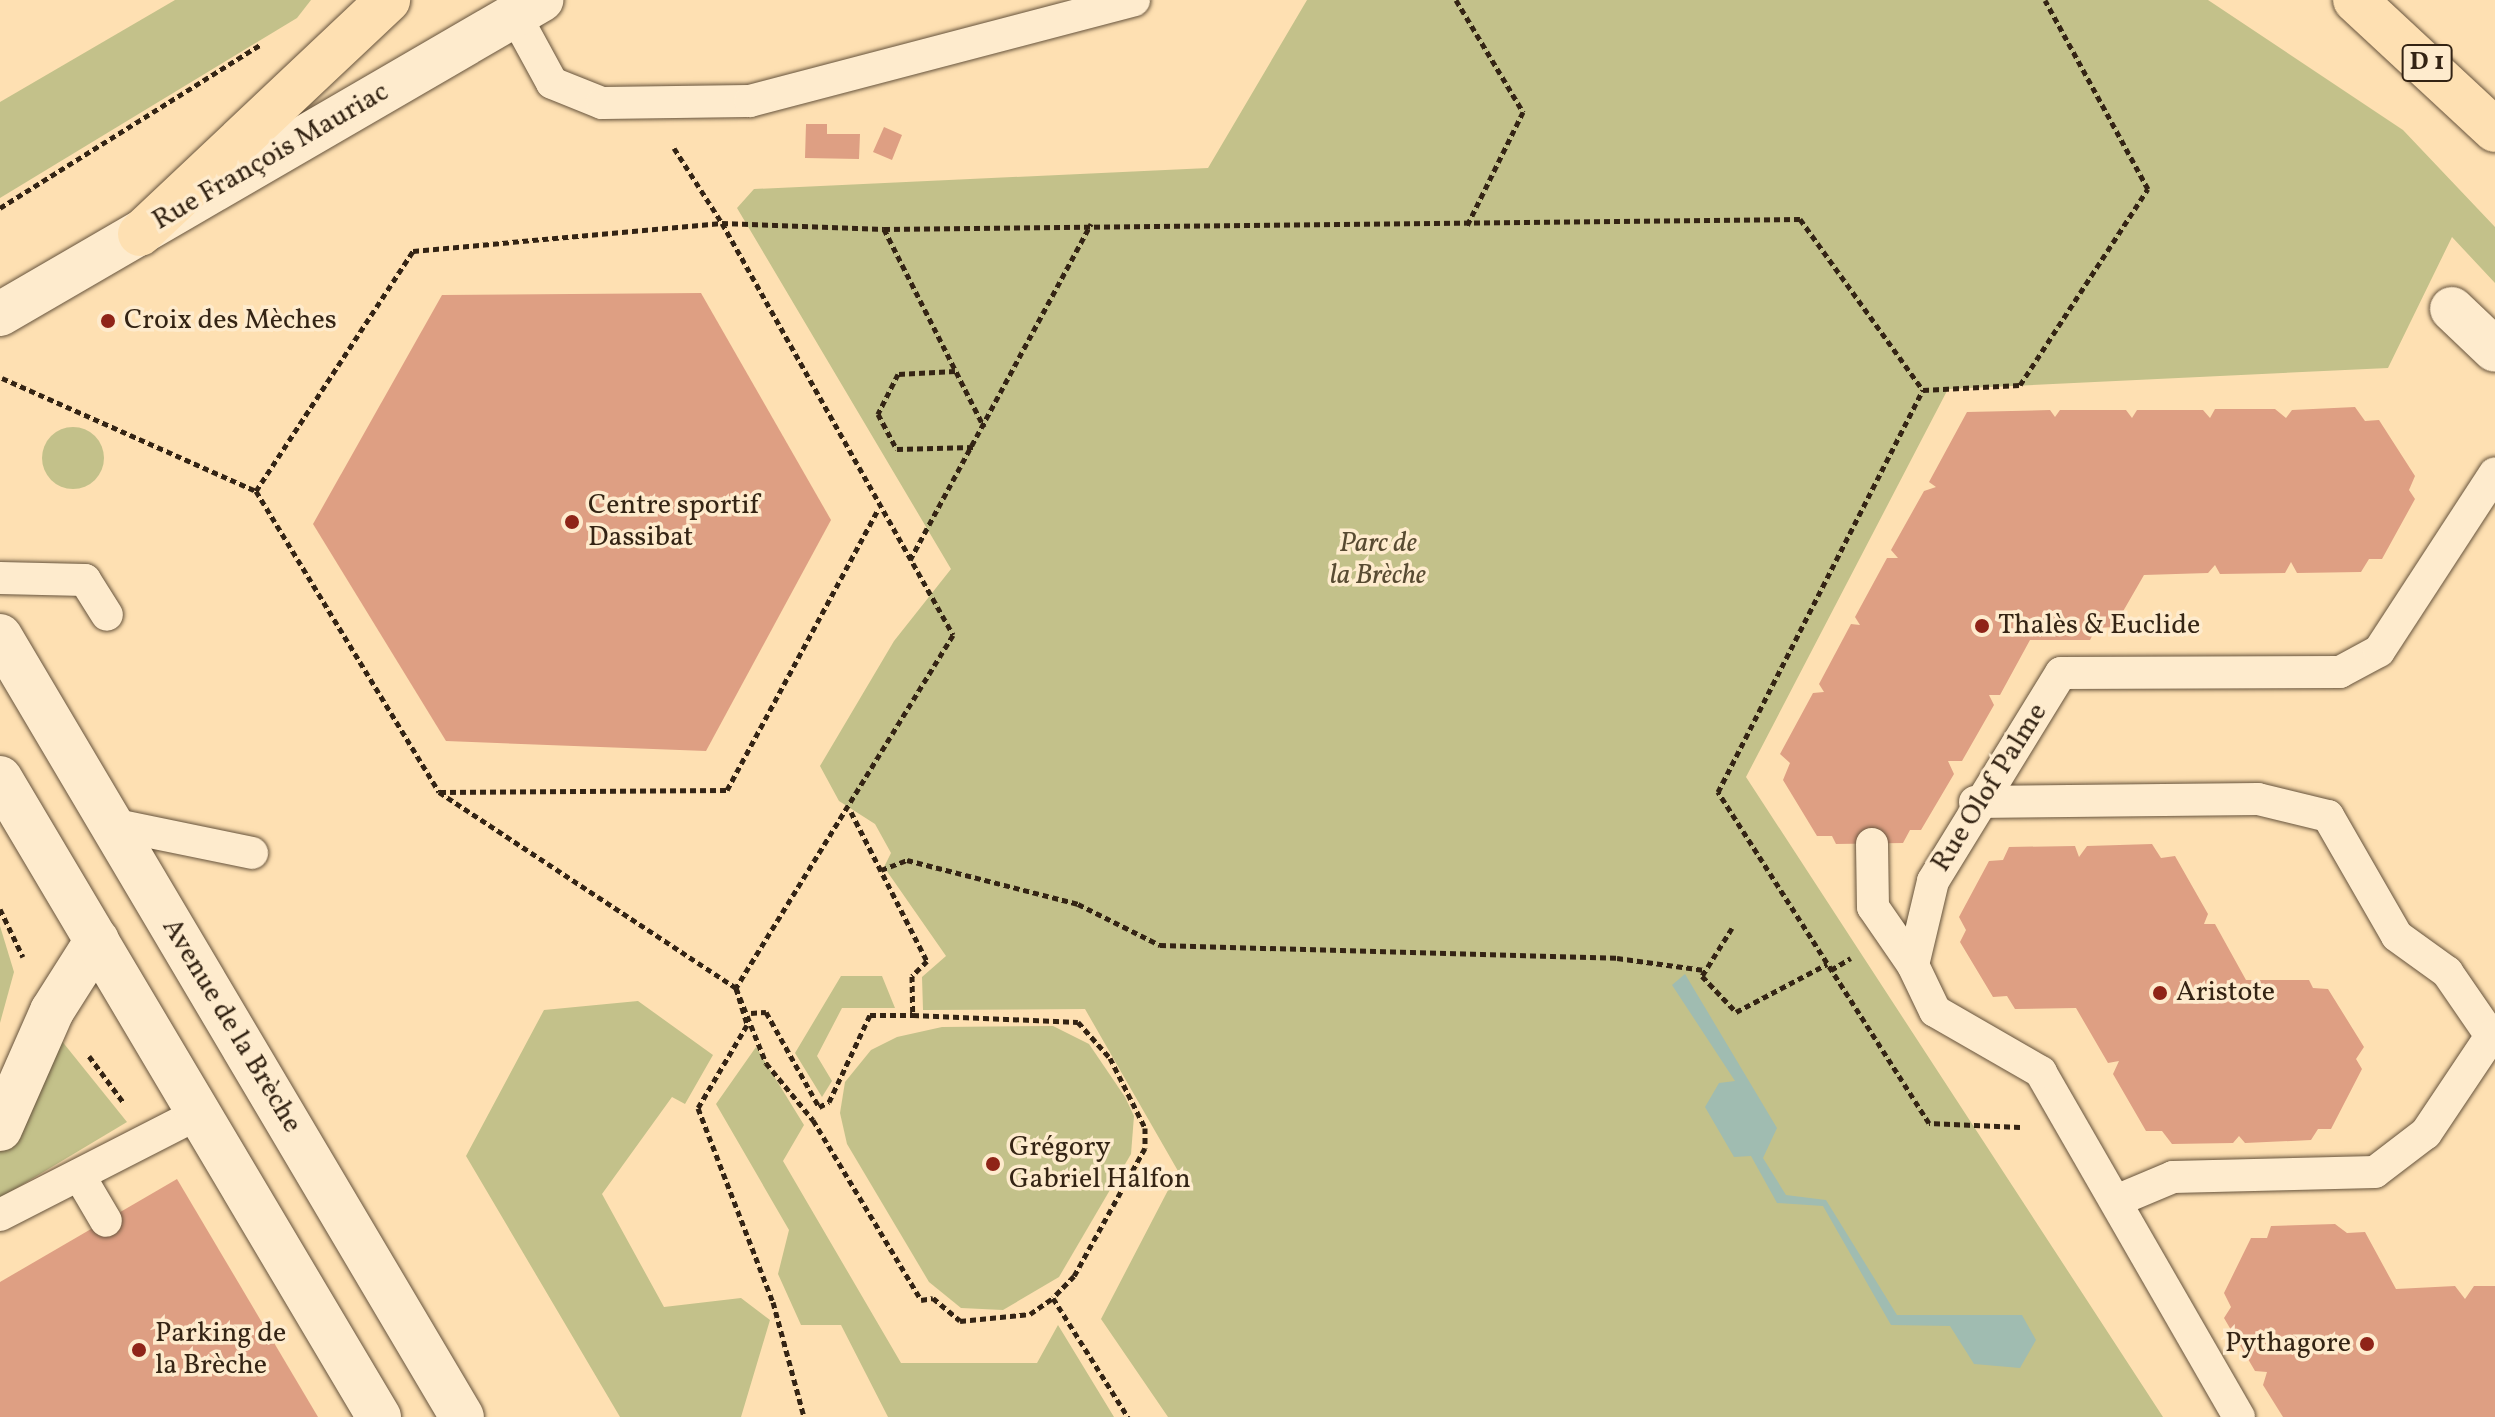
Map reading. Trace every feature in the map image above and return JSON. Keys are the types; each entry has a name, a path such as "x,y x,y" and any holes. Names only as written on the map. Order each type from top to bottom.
{"highway":[{"path":"140,234 388,0"},
{"name":"D 1","path":"2340,0 2370,12 2495,130"}],"street":[{"name":"Rue François Mauriac","path":"0,314 528,7"},
{"path":"2452,309 2495,350"},
{"name":"Avenue de la Brèche","path":"0,636 462,1417"},
{"path":"0,778 379,1417"},
{"path":"0,1129 52,1011 97,940"}],"lane":[{"path":"528,7 552,83 602,103 750,101 1134,0"},
{"name":"Rue Olof Palme","path":"1913,965 1933,881 1975,802 2061,673 2340,672 2379,651 2495,473"},
{"path":"0,578 85,580 107,615"},
{"path":"1975,802 2258,799 2328,816 2397,936 2447,972 2491,1036 2426,1133 2375,1172 2173,1177 2118,1200"},
{"path":"111,824 252,853"},
{"path":"1872,844 1873,907 1913,965 1935,1011 2041,1072 2118,1200 2239,1417"},
{"path":"0,1215 199,1113"},
{"path":"79,1175 106,1221"}],"path":[{"path":"1456,0 1523,112 1467,226"},
{"path":"1923,390 2020,385 2148,189 2045,0"},
{"path":"0,208 274,36"},
{"path":"645,102 722,223 879,509 953,635 851,811 736,988 747,1025 698,1108 773,1302 804,1417"},
{"path":"256,491 413,251 722,223 884,229 1091,224 1467,226 1800,219 1923,390"},
{"path":"909,561 1091,224"},
{"path":"884,229 984,427"},
{"path":"955,371 898,374 878,414 897,449 973,447"},
{"path":"2,378 256,491 439,792 736,988 751,1013 766,1063 813,1120 921,1300 933,1298 960,1321 1030,1314 1053,1298 1074,1276 1145,1148 1145,1128 1110,1058 1078,1022 870,1015 829,1102 819,1107 766,1012 751,1013"},
{"path":"1923,390 1718,792 1929,1123 2028,1127"},
{"path":"439,792 727,790 879,509"},
{"path":"851,811 927,961 912,976 913,1015"},
{"path":"881,870 907,860 1050,897 1160,945 1617,958 1704,970 1736,1012 1827,964"},
{"path":"0,909 24,971"},
{"path":"1704,970 1732,928"},
{"path":"78,1041 134,1116"},
{"path":"1053,1298 1128,1417"}],"green space":[{"path":"175,0 311,0 297,18 0,198 0,102"},
{"name":"Parc de la Brèche","path":"1307,0 2208,0 2403,130 2495,227 2495,283 2452,237 2388,368 1948,389 1746,777 2163,1417 1168,1417 1101,1319 1178,1171 1085,1009 923,1010 922,977 946,956 884,867 891,853 875,824 839,801 820,766 894,641 951,569 737,208 754,189 1208,168"},
{"path":"73,427 95,436 104,458 95,480 73,489 51,480 42,458 51,436"},
{"path":"0,926 14,972 0,1023"},
{"path":"841,976 882,976 895,1008 842,1008 817,1056 832,1081 822,1097 795,1053"},
{"path":"638,1001 713,1055 685,1104 672,1097 602,1194 664,1307 741,1298 770,1320 741,1417 620,1417 466,1156 544,1010"},
{"name":"Grégory Gabriel Halfon","path":"1053,1026 1089,1044 1125,1097 1134,1116 1131,1154 1059,1277 1003,1310 961,1308 929,1282 847,1144 840,1113 845,1082 871,1050 897,1037 942,1027"},
{"path":"61,1040 127,1122 0,1198 0,1145"},
{"path":"756,1047 804,1125 783,1161 901,1363 1037,1363 1058,1325 1114,1417 888,1417 841,1325 801,1325 778,1274 789,1230 716,1104"}],"shaded area":[{"path":"1685,974 1777,1128 1763,1158 1786,1195 1826,1200 1897,1315 2022,1315 2036,1340 2020,1368 1974,1364 1950,1326 1891,1325 1823,1206 1777,1203 1751,1156 1734,1157 1705,1107 1719,1083 1735,1081 1672,985"}],"building":[{"path":"806,124 827,124 827,134 860,134 859,159 805,158"},
{"path":"884,127 902,135 892,160 873,152"},
{"name":"Centre sportif Dassibat","path":"701,293 831,520 706,751 446,741 313,524 442,295"},
{"name":"Thalès & Euclide","path":"2355,407 2365,421 2379,420 2415,476 2409,490 2415,499 2382,559 2369,559 2361,572 2297,573 2291,562 2285,573 2220,574 2215,565 2208,573 2144,575 2114,627 2096,628 2090,640 2030,640 2000,695 1989,695 1994,705 1962,761 1948,761 1954,774 1921,830 1910,830 1903,843 1836,844 1832,836 1817,836 1783,780 1790,763 1780,754 1813,693 1824,692 1819,684 1851,624 1860,625 1855,617 1887,558 1898,558 1891,550 1924,491 1936,487 1929,482 1967,412 2050,410 2055,417 2060,410 2126,410 2132,418 2137,410 2203,410 2210,418 2215,409 2275,409 2286,418 2292,410"},
{"name":"Aristote","path":"2152,844 2161,858 2175,856 2208,914 2204,924 2215,924 2246,980 2309,980 2313,988 2328,989 2364,1047 2356,1059 2362,1069 2331,1129 2318,1129 2311,1140 2245,1143 2239,1136 2233,1143 2172,1144 2162,1131 2146,1131 2113,1074 2119,1061 2108,1063 2076,1008 2015,1009 2007,996 1993,997 1960,942 1966,930 1959,917 1989,861 2003,860 2009,847 2075,846 2079,857 2087,846"},
{"name":"Parking de la Brèche","path":"177,1179 318,1417 0,1417 0,1282"},
{"name":"Pythagore","path":"2335,1224 2347,1233 2365,1232 2396,1289 2455,1286 2465,1299 2474,1286 2495,1286 2495,1417 2283,1417 2263,1385 2267,1372 2255,1371 2224,1318 2231,1307 2224,1293 2251,1238 2267,1238 2271,1226"}],"place":[{"name":"Croix des Mèches","path":"108,321"},
{"name":"Centre sportif Dassibat","path":"572,522"},
{"name":"Thalès & Euclide","path":"1982,626"},
{"name":"Aristote","path":"2160,993"},
{"name":"Grégory Gabriel Halfon","path":"993,1164"},
{"name":"Pythagore","path":"2367,1344"},
{"name":"Parking de la Brèche","path":"139,1350"}]}
